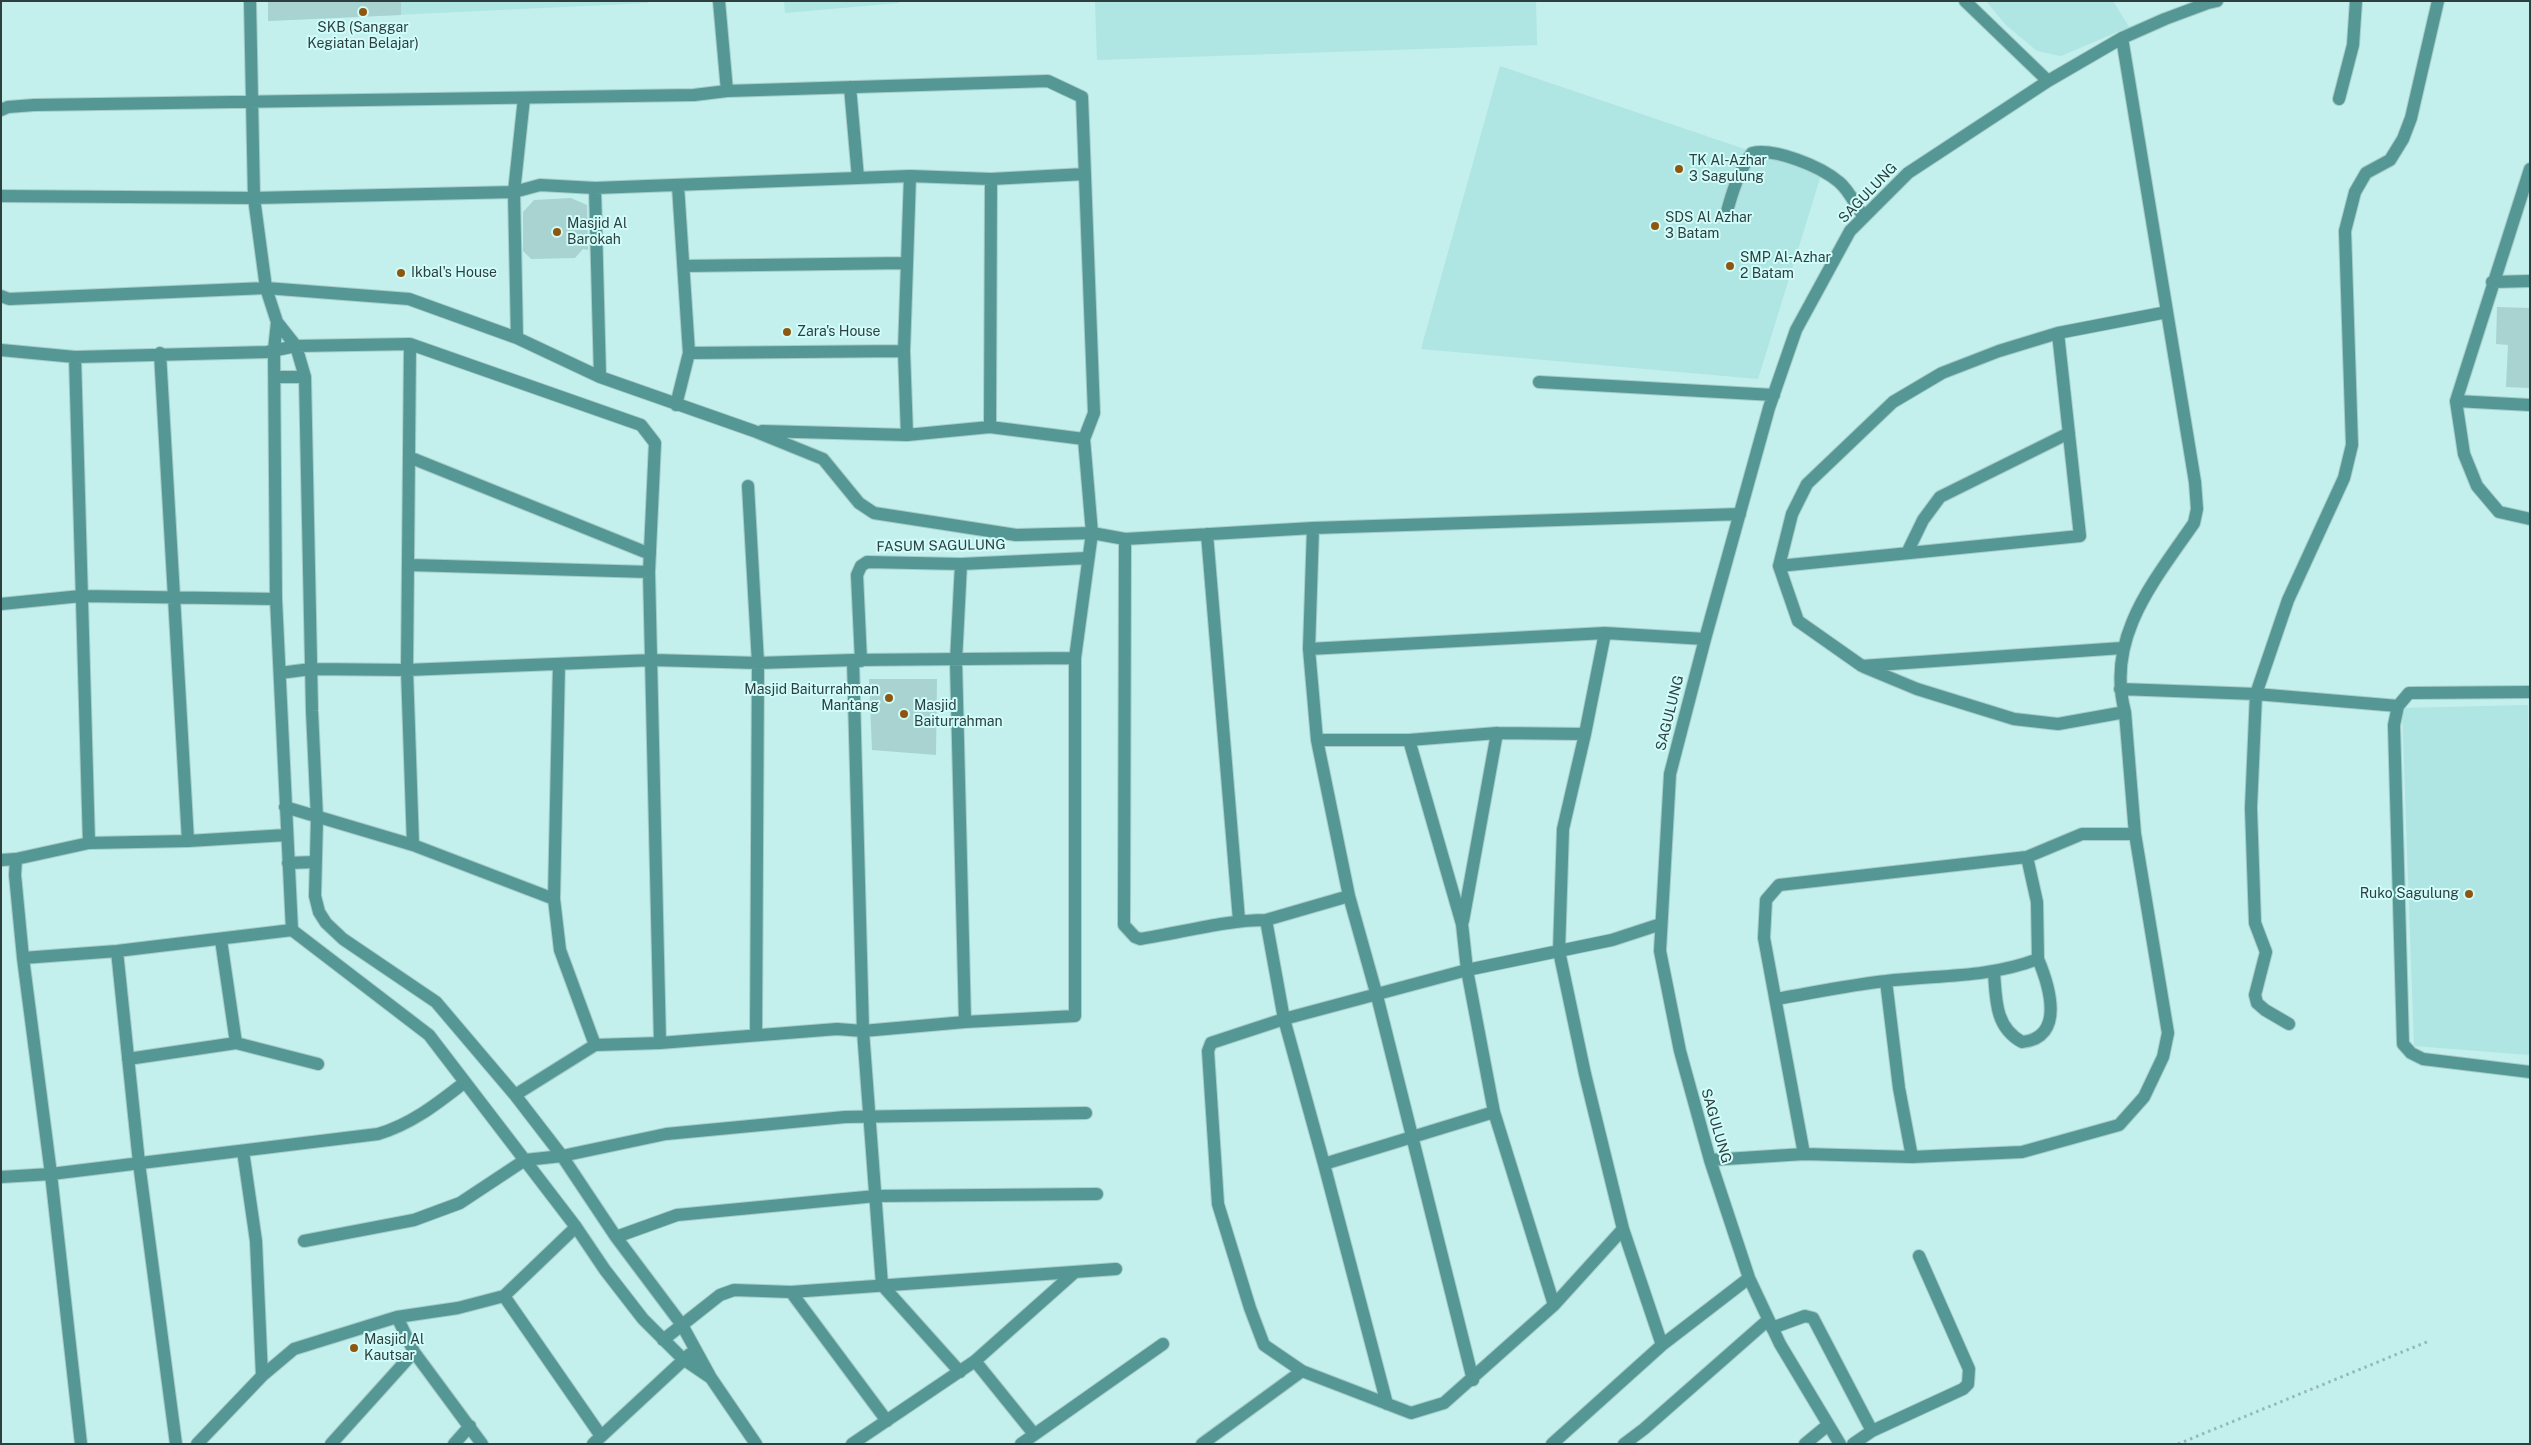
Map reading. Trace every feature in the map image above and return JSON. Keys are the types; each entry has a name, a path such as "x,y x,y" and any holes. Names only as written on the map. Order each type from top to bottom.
{"street":[{"path":"250,1 254,198 266,288 277,322 296,346 306,377 311,669 317,818 315,896 319,912 326,923 343,939 436,1002 515,1095 562,1156 616,1237 682,1325 711,1378 756,1444"},
{"path":"719,1 727,91"},
{"path":"1965,1 2048,81"},
{"path":"2339,99 2353,45 2356,1"},
{"path":"2289,1024 2265,1010 2257,1003 2255,995 2266,952 2255,923 2251,808 2256,694 2288,600 2344,478 2352,445 2345,231 2353,200 2366,173 2390,160 2403,139 2411,118 2438,1"},
{"name":"SAGULUNG","path":"1840,1444 1770,1324 1749,1278 1710,1160 1680,1051 1660,951 1660,924 1670,774 1705,639 1774,395 1796,330 1850,231 1908,173 2048,81 2122,38 2211,2"},
{"path":"1710,1160 1804,1154 1912,1157 2022,1152 2119,1125 2144,1097 2163,1057 2168,1033 2135,834 2126,712 2120,689 2122,648 2140,603 2194,523 2197,509 2195,482 2168,312 2122,38"},
{"path":"1,110 8,107 34,106 694,95 727,91 1048,81 1082,97 1094,413 1084,439 1092,533 1087,558 1075,658 1075,1016 965,1022 863,1031 837,1029 660,1043 595,1045 515,1095"},
{"path":"850,87 858,178"},
{"path":"517,338 514,192 524,98"},
{"path":"1726,215 1736,180 1744,163 1752,153 1764,151 1810,165 1840,182 1864,217"},
{"path":"2530,169 2492,282 2456,401 2464,454 2477,486 2499,512 2530,519"},
{"path":"1,196 254,198 514,192 540,184 595,188 910,176 991,179 1085,174"},
{"path":"907,435 904,351 910,176"},
{"path":"990,427 991,179"},
{"path":"676,405 689,353 678,186"},
{"path":"595,188 600,377"},
{"path":"684,266 906,263"},
{"path":"2492,282 2530,281"},
{"path":"1,296 10,299 266,288 409,299 517,338 600,377 754,431 823,459 859,503 874,513 1016,535 1092,533 1125,539 1313,528 1740,514"},
{"path":"2126,712 2058,724 2014,719 1917,689 1862,666 1798,621 1779,566 1792,514 1807,484 1893,402 1942,373 1999,351 2058,332 2168,312"},
{"path":"277,322 274,350 276,599 284,807 292,930"},
{"path":"1779,566 2080,536 2058,332"},
{"path":"410,344 410,565 407,670 413,845"},
{"path":"1,350 75,357 274,350 296,346 410,344 641,426 656,443 650,572 660,1043"},
{"path":"689,353 904,351"},
{"path":"160,353 188,841"},
{"path":"75,357 89,844"},
{"path":"275,377 306,377"},
{"path":"1539,382 1774,395"},
{"path":"2456,401 2530,405"},
{"path":"754,431 907,435 990,427 1084,439"},
{"path":"1907,553 1923,520 1940,497 2069,433"},
{"path":"409,457 650,554"},
{"path":"748,486 758,663 756,1035"},
{"path":"1313,528 1308,649 1318,740 1348,896 1377,996 1473,1380"},
{"path":"1207,534 1239,920"},
{"path":"1125,539 1124,925 1135,937 1140,939 1224,926 1239,920 1266,920 1348,896"},
{"name":"FASUM SAGULUNG","path":"882,1284 863,1031 857,575 861,566 867,562 962,564 1087,558"},
{"path":"962,564 956,661 965,1022"},
{"path":"410,565 650,572"},
{"path":"1,604 81,596 276,599"},
{"path":"1308,649 1605,633 1705,639"},
{"path":"1605,633 1563,830 1559,951 1585,1074 1623,1229 1662,1345"},
{"path":"1862,666 2122,648"},
{"path":"280,673 311,669 407,670 653,660 758,663 1075,658"},
{"path":"559,664 554,900 560,950 595,1045"},
{"path":"2120,689 2256,694 2398,706"},
{"path":"2530,692 2409,693 2398,706 2394,725 2403,1044 2411,1053 2423,1059 2530,1072"},
{"path":"1318,740 1409,740 1497,733 1584,734"},
{"path":"1462,924 1497,733"},
{"path":"1409,740 1462,924 1467,970 1494,1112 1554,1305"},
{"path":"284,807 413,845 554,900"},
{"path":"1,860 16,859 89,844 188,841 286,834"},
{"path":"1804,1154 1764,938 1766,900 1779,885 2027,857 2082,834 2135,834"},
{"path":"1994,972 1998,1015 2005,1029 2022,1042 2037,1040 2043,1033 2050,1014 2051,999 2048,984 2038,959 2037,902 2027,857"},
{"path":"16,859 23,958 51,1174 81,1444"},
{"path":"288,863 315,862"},
{"path":"1266,920 1284,1019 1387,1404"},
{"path":"1623,1229 1554,1305 1473,1380 1444,1403 1411,1413 1302,1371 1264,1344 1250,1308 1218,1204 1208,1051 1211,1043 1284,1019 1377,996 1467,970 1612,940 1660,924"},
{"path":"23,958 117,951 292,930 429,1035 576,1226 605,1270 643,1319 683,1359 711,1378"},
{"path":"221,940 236,1043"},
{"path":"117,951 139,1163 176,1444"},
{"path":"1776,999 1886,981 1994,972 2015,968 2038,959"},
{"path":"1886,981 1898,1088 1912,1157"},
{"path":"128,1059 236,1043 318,1064"},
{"path":"1,1177 51,1174 378,1134 392,1130 428,1110 465,1082"},
{"path":"1324,1164 1494,1112"},
{"path":"304,1241 414,1220 460,1203 525,1160 562,1156 666,1134 870,1116 1086,1113"},
{"path":"243,1151 256,1240 262,1376"},
{"path":"616,1237 677,1215 876,1196 1097,1194"},
{"path":"197,1444 262,1376 294,1349 397,1317 458,1308 504,1296 576,1226"},
{"path":"1853,1444 1872,1431 1963,1389 1968,1384 1969,1369 1919,1256"},
{"path":"663,1340 720,1295 734,1290 791,1292 882,1284 1116,1269"},
{"path":"852,1444 975,1361 1075,1272"},
{"path":"1552,1444 1662,1345 1749,1278"},
{"path":"882,1284 960,1372"},
{"path":"791,1292 886,1421"},
{"path":"504,1296 597,1440 696,1349"},
{"path":"1624,1444 1770,1324 1805,1316 1813,1318 1872,1431"},
{"path":"397,1317 414,1352 482,1444"},
{"path":"1021,1444 1163,1344"},
{"path":"331,1444 414,1352"},
{"path":"975,1361 1034,1434"},
{"path":"1202,1444 1302,1371"},
{"path":"1806,1444 1828,1425"},
{"path":"454,1444 470,1426"}],"path":[{"path":"2178,1444 2429,1340"}],"shaded area":[{"name":"SKB (Sanggar Kegiatan Belajar)","path":"268,1 648,1 648,3 268,21"},
{"path":"784,1 899,1 899,3 785,13"},
{"path":"1095,1 1536,1 1537,45 1097,60"},
{"path":"1986,1 2113,1 2129,27 2061,56 2037,51 2006,25"},
{"path":"1500,66 1821,175 1758,379 1421,349"},
{"name":"Ruko Sagulung","path":"2528,705 2530,1055 2414,1046 2402,708"}],"building":[{"path":"268,1 401,1 401,15 268,21"},
{"name":"Masjid Al Barokah","path":"571,198 587,205 588,250 583,249 575,258 531,259 523,251 523,212 534,200"},
{"path":"2497,307 2530,308 2530,388 2506,387 2508,345 2496,344"},
{"name":"Masjid Baiturrahman","path":"869,679 937,679 936,755 872,750"}],"place":[{"name":"SKB (Sanggar Kegiatan Belajar)","path":"363,12"},
{"name":"TK Al-Azhar 3 Sagulung","path":"1679,169"},
{"name":"SDS Al Azhar 3 Batam","path":"1655,226"},
{"name":"Masjid Al Barokah","path":"557,232"},
{"name":"SMP Al-Azhar 2 Batam","path":"1730,266"},
{"name":"Ikbal's House","path":"401,273"},
{"name":"Zara's House","path":"787,332"},
{"name":"Masjid Baiturrahman Mantang","path":"889,698"},
{"name":"Masjid Baiturrahman","path":"904,714"},
{"name":"Ruko Sagulung","path":"2469,894"},
{"name":"Masjid Al Kautsar","path":"354,1348"}]}
